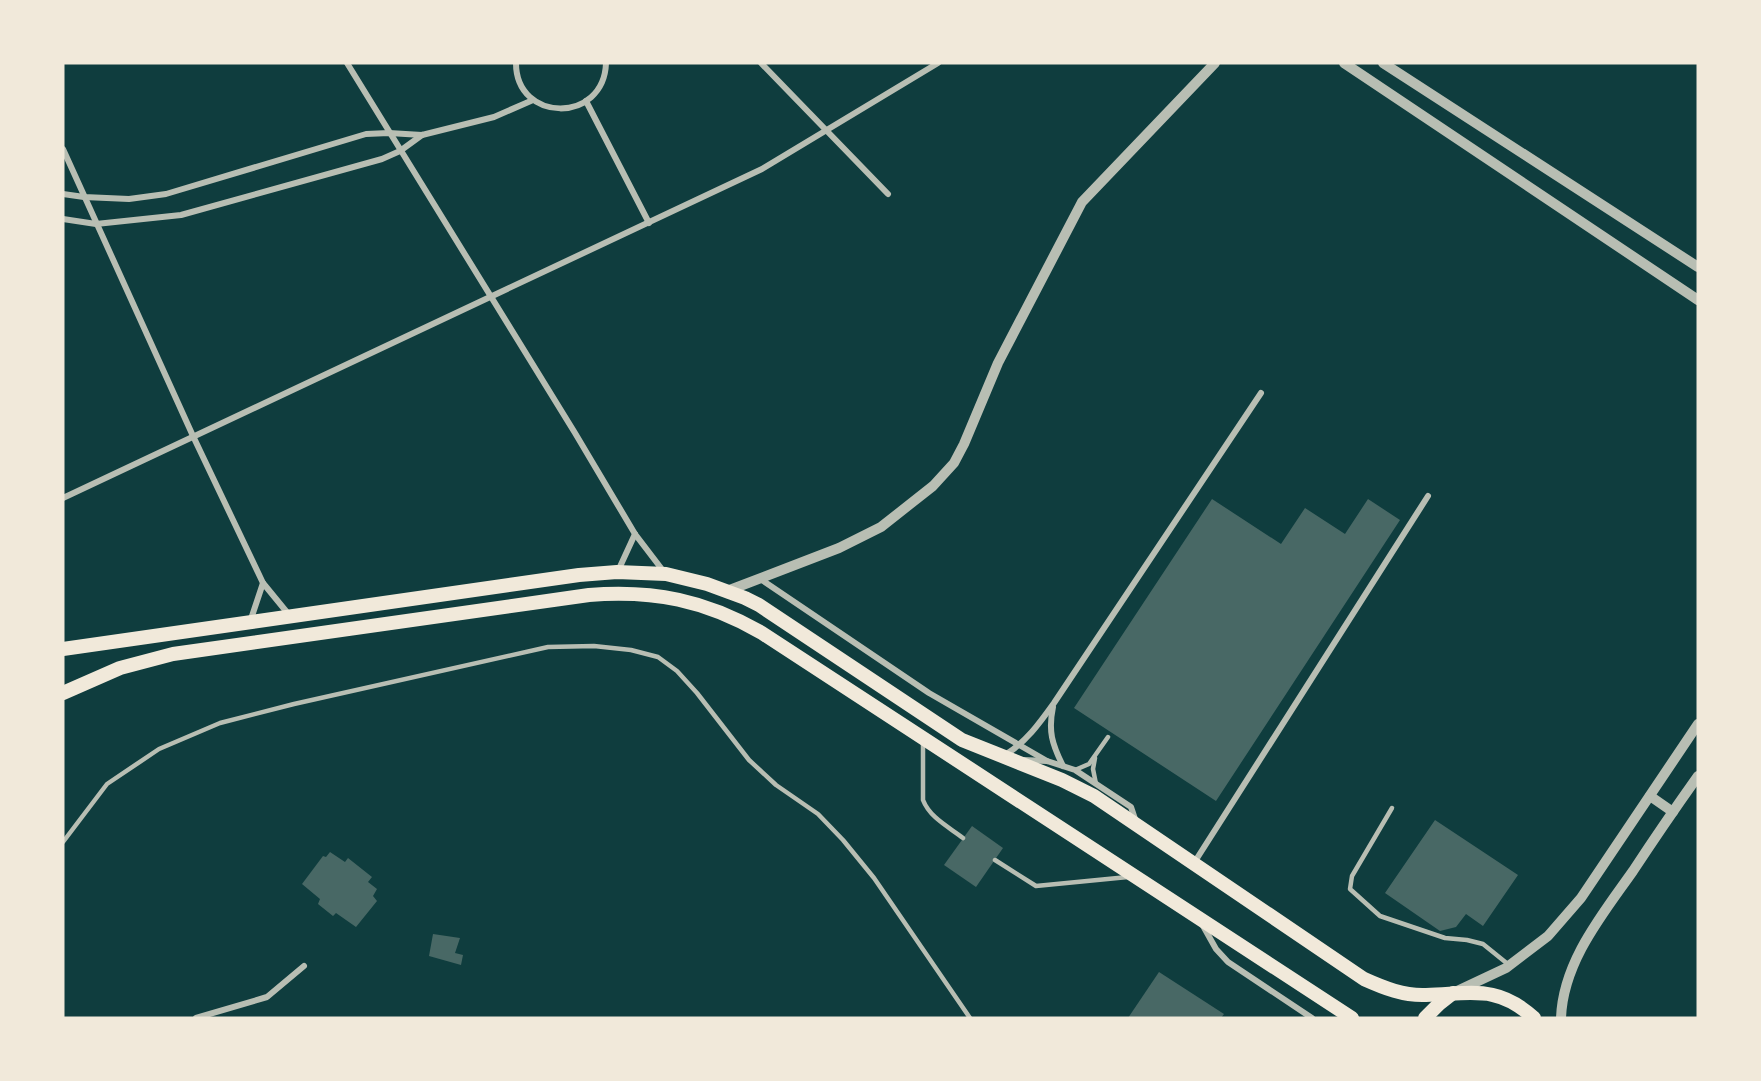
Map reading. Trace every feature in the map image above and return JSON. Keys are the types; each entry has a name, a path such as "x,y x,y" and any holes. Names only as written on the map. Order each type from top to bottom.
{"main road":[{"path":"63,649 579,574 617,572 666,574 707,584 759,605 962,740 1079,788 1364,979 1400,993 1425,996 1455,992 1483,993 1503,997 1525,1009 1534,1018"},
{"path":"63,693 120,668 172,654 589,595 642,594 681,599 716,609 740,620 1352,1018"},
{"path":"1425,1018 1438,1004 1455,992"}],"street":[{"path":"347,63 635,534 666,574"},
{"path":"516,63 521,86 533,100 548,107 564,109 586,101 602,84 606,63"},
{"path":"761,63 888,194"},
{"path":"63,498 762,170 938,63"},
{"path":"727,591 839,549 881,527 933,486 954,463 964,444 998,363 1082,202 1215,63"},
{"path":"1344,63 1698,300"},
{"path":"1383,63 1698,267"},
{"path":"63,194 129,200 166,194 366,134 422,135 494,117 533,100"},
{"path":"586,101 649,223"},
{"path":"63,219 96,224 181,215 382,159 400,151 422,135"},
{"path":"63,149 65,160 263,583 290,616"},
{"path":"1001,757 1020,746 1032,734 1261,393"},
{"path":"1193,864 1428,496"},
{"path":"617,572 635,534"},
{"path":"759,578 929,693 1047,762"},
{"path":"250,622 263,583"},
{"path":"1054,703 1050,733 1063,766"},
{"path":"1455,992 1509,966 1548,936 1581,898 1698,724"},
{"path":"1001,757 1047,762 1075,770 1131,807 1137,826"},
{"path":"1561,1018 1567,981 1580,952 1604,912 1698,776"},
{"path":"1650,796 1673,812"},
{"path":"1198,918 1216,949 1228,962 1312,1018"},
{"path":"196,1018 267,997 304,966"}],"lane":[{"path":"63,843 107,784 159,749 220,723 306,701 548,647 594,646 631,650 658,657 677,671 749,760 776,785 818,814 843,840 874,878 970,1018"},
{"path":"923,737 923,800 931,814 963,838"},
{"path":"1096,784 1092,770 1095,758 1108,737"},
{"path":"1075,770 1095,758"},
{"path":"1392,808 1352,876 1350,889 1380,916 1445,938 1483,944 1509,966"},
{"path":"995,860 1036,886 1135,876"}],"building":[{"path":"1212,499 1281,544 1305,508 1345,534 1368,499 1400,520 1216,801 1074,708"},
{"path":"1435,820 1518,875 1483,926 1466,914 1456,927 1440,931 1385,893"},
{"path":"972,826 1003,848 976,887 944,865"},
{"path":"330,852 345,862 348,858 372,877 368,882 377,889 373,896 377,901 356,927 336,913 333,916 318,904 320,899 302,884 323,856 326,857"},
{"path":"433,934 460,938 455,953 463,955 461,965 429,956"},
{"path":"1159,972 1224,1014 1221,1018 1128,1018"}]}
